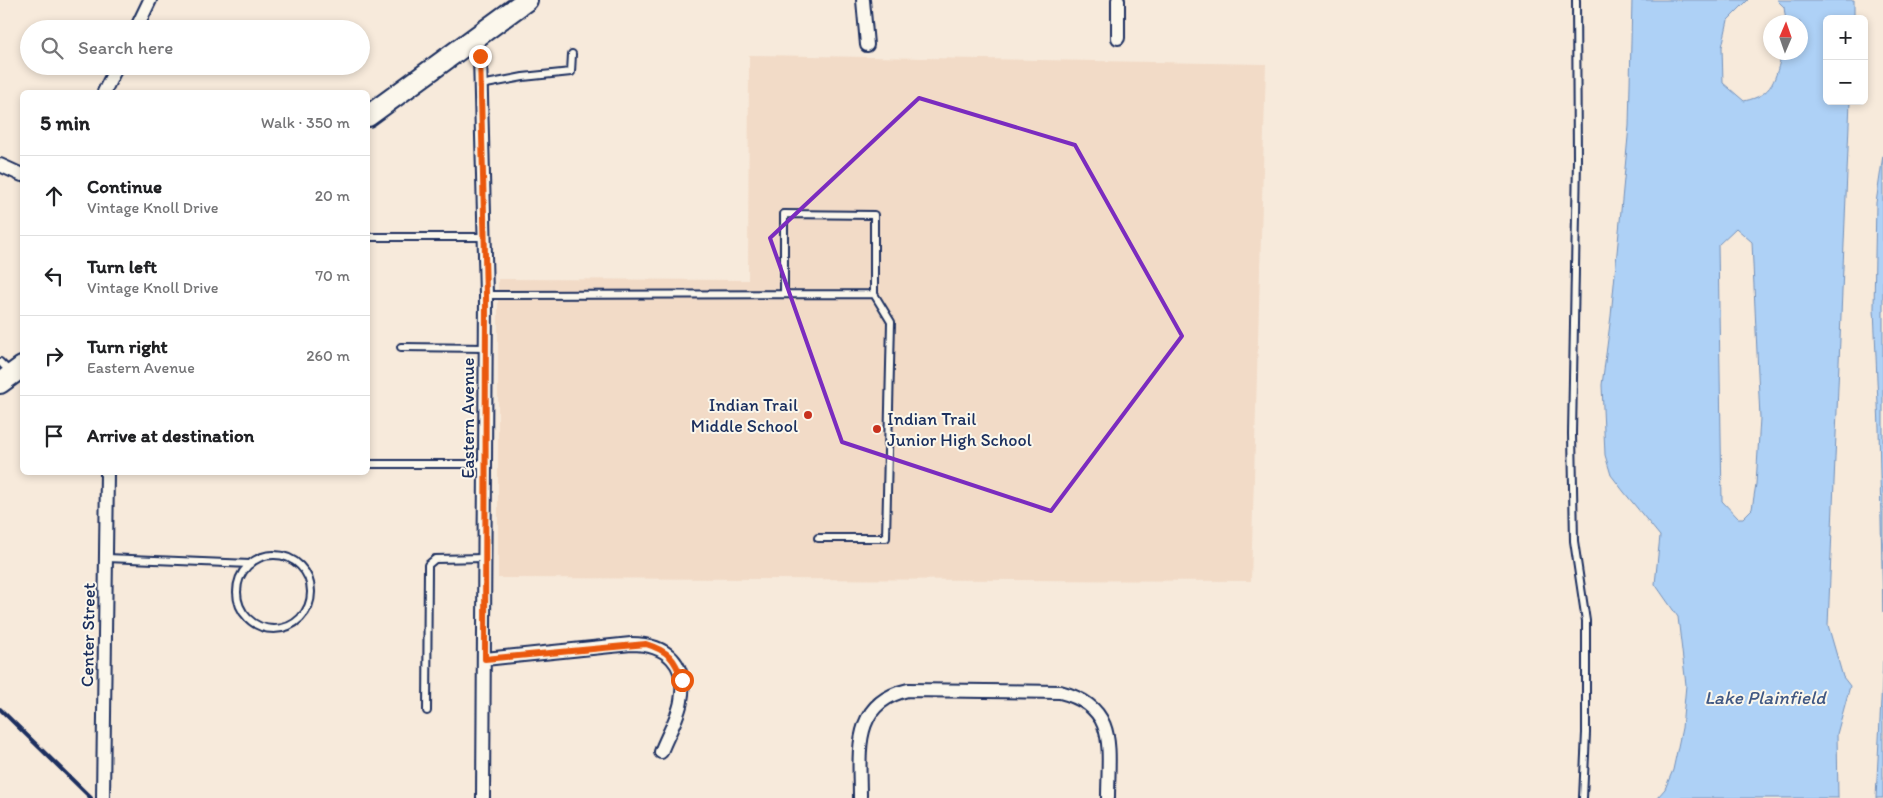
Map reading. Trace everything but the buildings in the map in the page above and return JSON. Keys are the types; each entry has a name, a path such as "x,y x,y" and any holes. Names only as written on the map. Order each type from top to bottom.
{"main road":[{"path":"370,115 527,0"}],"street":[{"path":"140,20 150,0"},
{"path":"863,0 867,45"},
{"path":"1118,0 1118,38"},
{"name":"Eastern Avenue","path":"469,42 480,56 485,238 486,464 483,798"},
{"path":"105,90 112,75"},
{"path":"0,165 20,174"},
{"name":"Center Street","path":"103,798 107,475"},
{"path":"485,659 631,644 646,644 658,648 670,655 677,664 682,680 681,702 660,752"},
{"path":"860,798 861,735 864,724 880,701 897,692 918,690 1060,692 1081,699 1096,711 1105,725 1108,748 1108,798"}],"lane":[{"path":"1576,0 1577,159 1572,434 1574,542 1586,622 1586,733 1582,798"},
{"path":"481,86 523,77 571,72 572,54"},
{"path":"784,294 784,214 874,215 874,294 891,322 886,538 818,538"},
{"path":"370,237 485,238"},
{"path":"486,295 874,294"},
{"path":"401,347 486,348"},
{"path":"370,464 486,464"},
{"path":"107,558 250,564 258,559 277,555 295,561 303,568 311,585 312,595 306,614 291,626 272,630 262,628 246,617 240,609 237,590 243,572 250,564"},
{"path":"427,711 428,565 435,559 485,558"}],"highlighted area":[{"path":"919,98 1075,145 1182,336 1051,511 842,442 770,238"}],"shaded area":[{"name":"Indian Trail Junior High School","path":"749,55 1266,64 1251,581 498,578 498,279 748,280"}],"water":[{"name":"Lake Plainfield","path":"1632,0 1748,0 1728,20 1722,47 1723,83 1744,101 1762,95 1772,85 1780,60 1808,60 1808,15 1785,15 1784,7 1777,0 1854,0 1854,15 1823,15 1823,105 1850,105 1828,625 1843,677 1850,686 1837,734 1838,798 1657,798 1665,789 1673,770 1682,728 1686,685 1678,617 1655,584 1660,536 1611,475 1605,455 1602,385 1611,316 1629,126","holes":["1736,228 1752,242 1760,418 1756,484 1752,509 1743,518 1738,518 1722,501 1718,245"]},
{"path":"1883,155 1883,612 1874,308 1876,203"},
{"path":"1883,661 1883,798 1876,798"}],"railway":[{"path":"0,709 91,798"}],"place":[{"name":"Indian Trail Middle School","path":"808,415"},
{"name":"Indian Trail Junior High School","path":"877,429"}],"route":[{"path":"480,56 486,295 485,659 646,644 670,655 677,664 682,680"}]}
